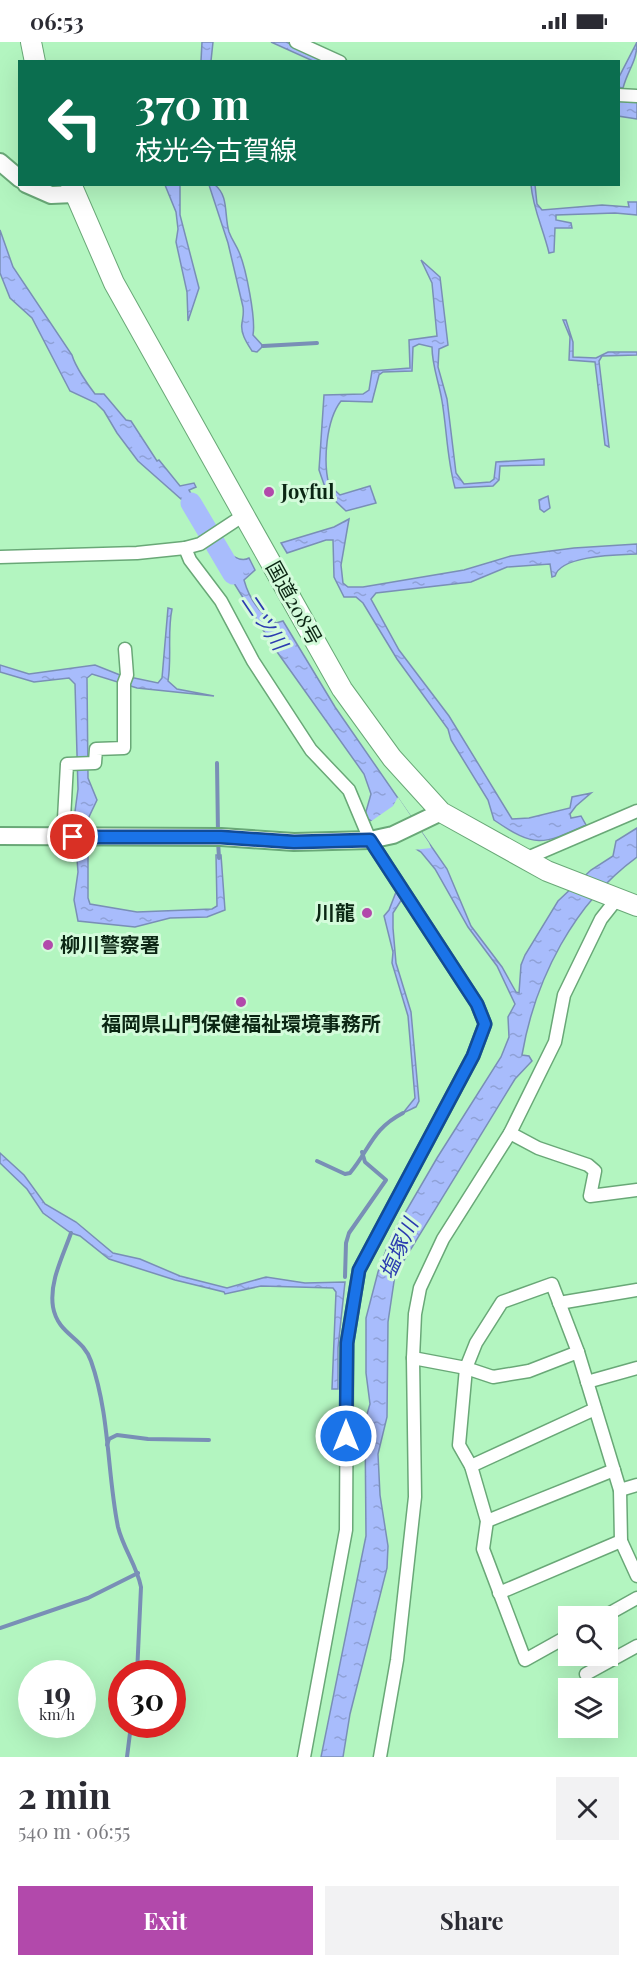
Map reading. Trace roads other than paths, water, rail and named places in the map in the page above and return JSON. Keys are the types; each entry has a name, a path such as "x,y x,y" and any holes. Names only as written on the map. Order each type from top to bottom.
{"highway":[{"path":"31,42 35,60"},
{"name":"国道208号","path":"72,189 114,283 244,515 342,689 392,758 441,812 547,871 616,900 637,906"}],"main road":[{"path":"0,162 18,177"},
{"path":"31,186 51,195 72,189"},
{"path":"0,836 216,837 294,842 376,839 416,825 441,812"}],"street":[{"path":"296,42 336,60"},
{"path":"620,95 637,96"},
{"path":"0,557 137,553 185,548 205,541 244,515"},
{"path":"185,548 190,560 221,601 253,661 310,750 349,790 376,839 477,1004 485,1024 473,1056 359,1270 347,1343 346,1530 304,1757"},
{"path":"68,837 67,764 95,763 96,749 124,748 125,649"},
{"path":"525,859 637,811"},
{"path":"380,1757 397,1660 415,1497 413,1358 415,1314 420,1287 443,1239 510,1133 555,1042 564,995 601,919 616,900"},
{"path":"510,1133 538,1148 588,1165 595,1171 590,1196 637,1190"},
{"path":"558,1642 525,1660 483,1549 487,1521 471,1466 459,1445 466,1368 476,1342 502,1302 552,1284 578,1352 620,1490 621,1540 637,1576"},
{"path":"559,1303 637,1290"},
{"path":"413,1358 466,1368 493,1377 530,1371 578,1352"},
{"path":"587,1382 637,1368"},
{"path":"471,1466 595,1409"},
{"path":"487,1521 614,1470"},
{"path":"620,1490 637,1485"},
{"path":"499,1593 621,1540"},
{"path":"618,1609 637,1598"},
{"path":"586,1674 637,1646"}],"water":[{"path":"202,42 213,42 211,60 201,60"},
{"path":"271,42 286,42 330,60 311,60"},
{"path":"637,42 634,60 623,88 620,87 620,75"},
{"path":"620,99 637,101 637,119 620,116"},
{"path":"165,186 180,186 180,215 199,288 188,321 187,292 176,242 178,229 176,212"},
{"path":"209,186 216,186 222,195 229,232 242,260 252,306 253,335 263,346 257,352 252,351 243,334 243,307 228,243"},
{"path":"531,186 535,186 537,204 542,210 602,205 629,207 628,202 637,202 637,215 615,213 556,215 556,220 571,223 572,228 555,228 554,252 549,253"},
{"path":"0,230 13,267 72,355 89,386 95,394 104,394 126,420 131,421 157,461 159,460 180,486 194,483 196,487 189,490 207,524 205,526 190,507 138,461 96,403 70,391 32,318 10,298 0,273"},
{"path":"421,260 440,277 448,345 439,349 438,367 447,399 456,473 464,484 490,482 494,479 496,462 544,459 544,465 500,466 499,480 493,486 455,488 432,347 419,344 413,347 412,371 383,372 379,375 372,402 341,401 336,409 327,442 326,465 329,485 340,495 370,486 376,503 346,511 327,493 319,470 324,395 363,394 369,390 372,371 410,368 409,340 437,336 432,283"},
{"path":"563,320 566,320 573,342 573,357 596,358 608,352 637,352 637,355 602,356 599,361 609,447 605,445 595,362 569,360 570,337"},
{"path":"548,496 550,508 544,512 540,509 539,500"},
{"path":"349,519 341,565 343,583 348,587 363,587 464,570 511,556 574,548 637,544 637,554 579,560 559,569 552,577 550,564 507,567 471,582 376,593 371,599 399,650 449,716 512,819 529,818 570,808 572,797 591,793 570,814 571,818 581,816 586,825 559,837 539,840 519,835 494,820 488,800 451,740 448,729 397,659 363,603 356,597 344,597 334,577 333,540 326,540 287,553 281,543 334,527"},
{"name":"塩塚川","path":"223,546 234,557 249,558 255,570 244,580 252,599 270,619 276,623 283,621 335,707 447,869 471,926 502,967 516,992 519,993 521,965 525,955 558,901 591,870 613,856 616,841 637,828 637,857 594,897 576,920 547,971 528,1027 522,1055 529,1056 532,1061 515,1079 395,1275 388,1322 387,1417 378,1454 380,1495 388,1546 387,1568 350,1714 343,1757 321,1757 366,1536 365,1421 370,1404 366,1373 366,1318 378,1272 391,1237 437,1158 501,1057 509,1037 508,1017 515,1004 497,966 468,927 435,869 421,852 365,815 371,794 364,774 275,649 214,551"},
{"path":"168,608 172,609 168,681 177,689 214,696 137,688 92,674 87,678 88,778 97,800 88,819 88,898 90,904 137,912 212,909 217,906 216,855 221,855 225,910 207,917 170,918 135,927 78,921 74,900 78,872 74,819 78,789 75,684 69,678 34,682 0,672 0,665 29,674 95,665 120,675 158,683 162,678"},
{"path":"377,856 402,899 393,913 393,928 396,963 411,1012 419,1101 416,1107 403,1113 415,1098 408,1016 392,963 393,952 384,916 396,892"},
{"path":"0,1153 24,1175 45,1204 76,1222 113,1253 140,1259 180,1276 227,1288 266,1277 305,1283 345,1282 338,1348 338,1389 332,1389 336,1292 333,1288 261,1286 225,1294 109,1259 80,1236 71,1233 43,1213 27,1189 0,1163"}],"waterway":[{"path":"263,346 317,343"},
{"name":"二ツ川","path":"191,503 233,574"},
{"path":"217,763 218,834"},
{"path":"218,841 219,858"},
{"path":"317,1161 345,1174 350,1173 384,1126 403,1113"},
{"path":"345,1277 346,1243 349,1233 386,1180 365,1162 362,1152"},
{"path":"71,1233 55,1279 53,1307 60,1324 87,1353 97,1381 102,1402 118,1527 141,1587 138,1660"},
{"path":"107,1445 109,1439 117,1435 148,1439 209,1440"},
{"path":"0,1628 88,1598 138,1573"},
{"path":"127,1757 129,1738"}],"place":[{"name":"Joyful","path":"269,492"},
{"name":"川龍","path":"367,913"},
{"name":"柳川警察署","path":"48,945"},
{"name":"福岡県山門保健福祉環境事務所","path":"241,1002"}]}
